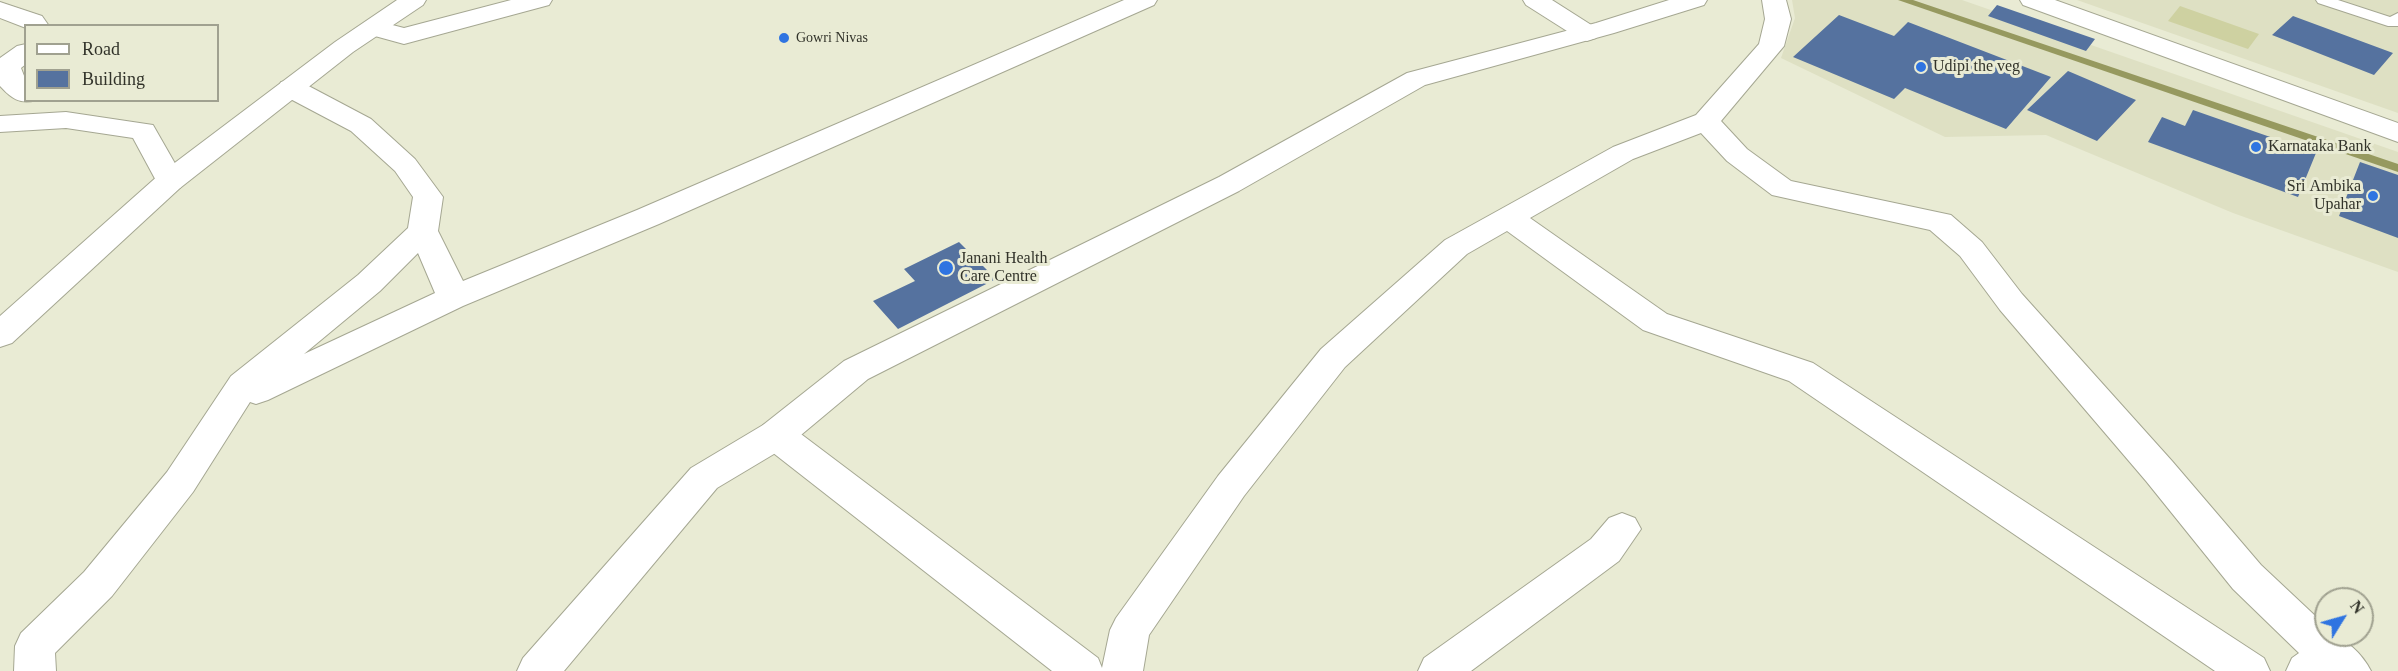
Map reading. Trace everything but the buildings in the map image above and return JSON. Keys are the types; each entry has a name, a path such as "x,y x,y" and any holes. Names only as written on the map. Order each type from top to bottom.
{"street":[{"path":"0,334 170,181 291,88 414,0"},
{"path":"373,28 404,36 540,0"},
{"path":"232,402 452,298 648,218 1146,0"},
{"path":"1535,0 1587,33"},
{"path":"538,671 705,478 776,435 856,370 1229,184 1416,79 1587,33 1695,0"},
{"path":"1122,671 1130,630 1231,486 1333,358 1456,247 1623,153 1706,121 1771,46 1778,19 1774,0"},
{"path":"2032,0 2398,133"},
{"path":"0,9 33,21 35,24"},
{"path":"24,53 7,65 11,83 24,93"},
{"path":"291,88 361,125 405,165 428,197 423,231 447,280 452,298"},
{"path":"37,102 66,120"},
{"path":"0,124 66,120 143,131 170,181"},
{"path":"1706,121 1737,155 1782,188 1940,222 1971,249 2011,302 2159,471 2247,577 2328,666"},
{"path":"1509,218 1655,322 1801,372 2249,671"},
{"path":"35,671 35,646 98,584 180,482 243,385 369,283 423,231"},
{"path":"776,435 1083,671"},
{"path":"1439,671 1605,550 1622,529"}],"lane":[{"path":"2323,0 2393,23 2398,17"}],"shaded area":[{"path":"1792,0 1962,0 2398,152 2398,272 2233,213 2046,135 1945,137 1781,58 1795,18"},
{"path":"2077,0 2398,0 2398,113"}],"green space":[{"path":"2180,6 2259,34 2248,49 2168,21"}],"waterway":[{"path":"1903,0 2398,168"}],"place":[{"name":"Gowri Nivas","path":"784,38"},
{"name":"Udipi the veg","path":"1921,67"},
{"name":"Karnataka Bank","path":"2256,147"},
{"name":"Sri Ambika Upahar","path":"2373,196"},
{"name":"Janani Health Care Centre","path":"946,268"}]}
